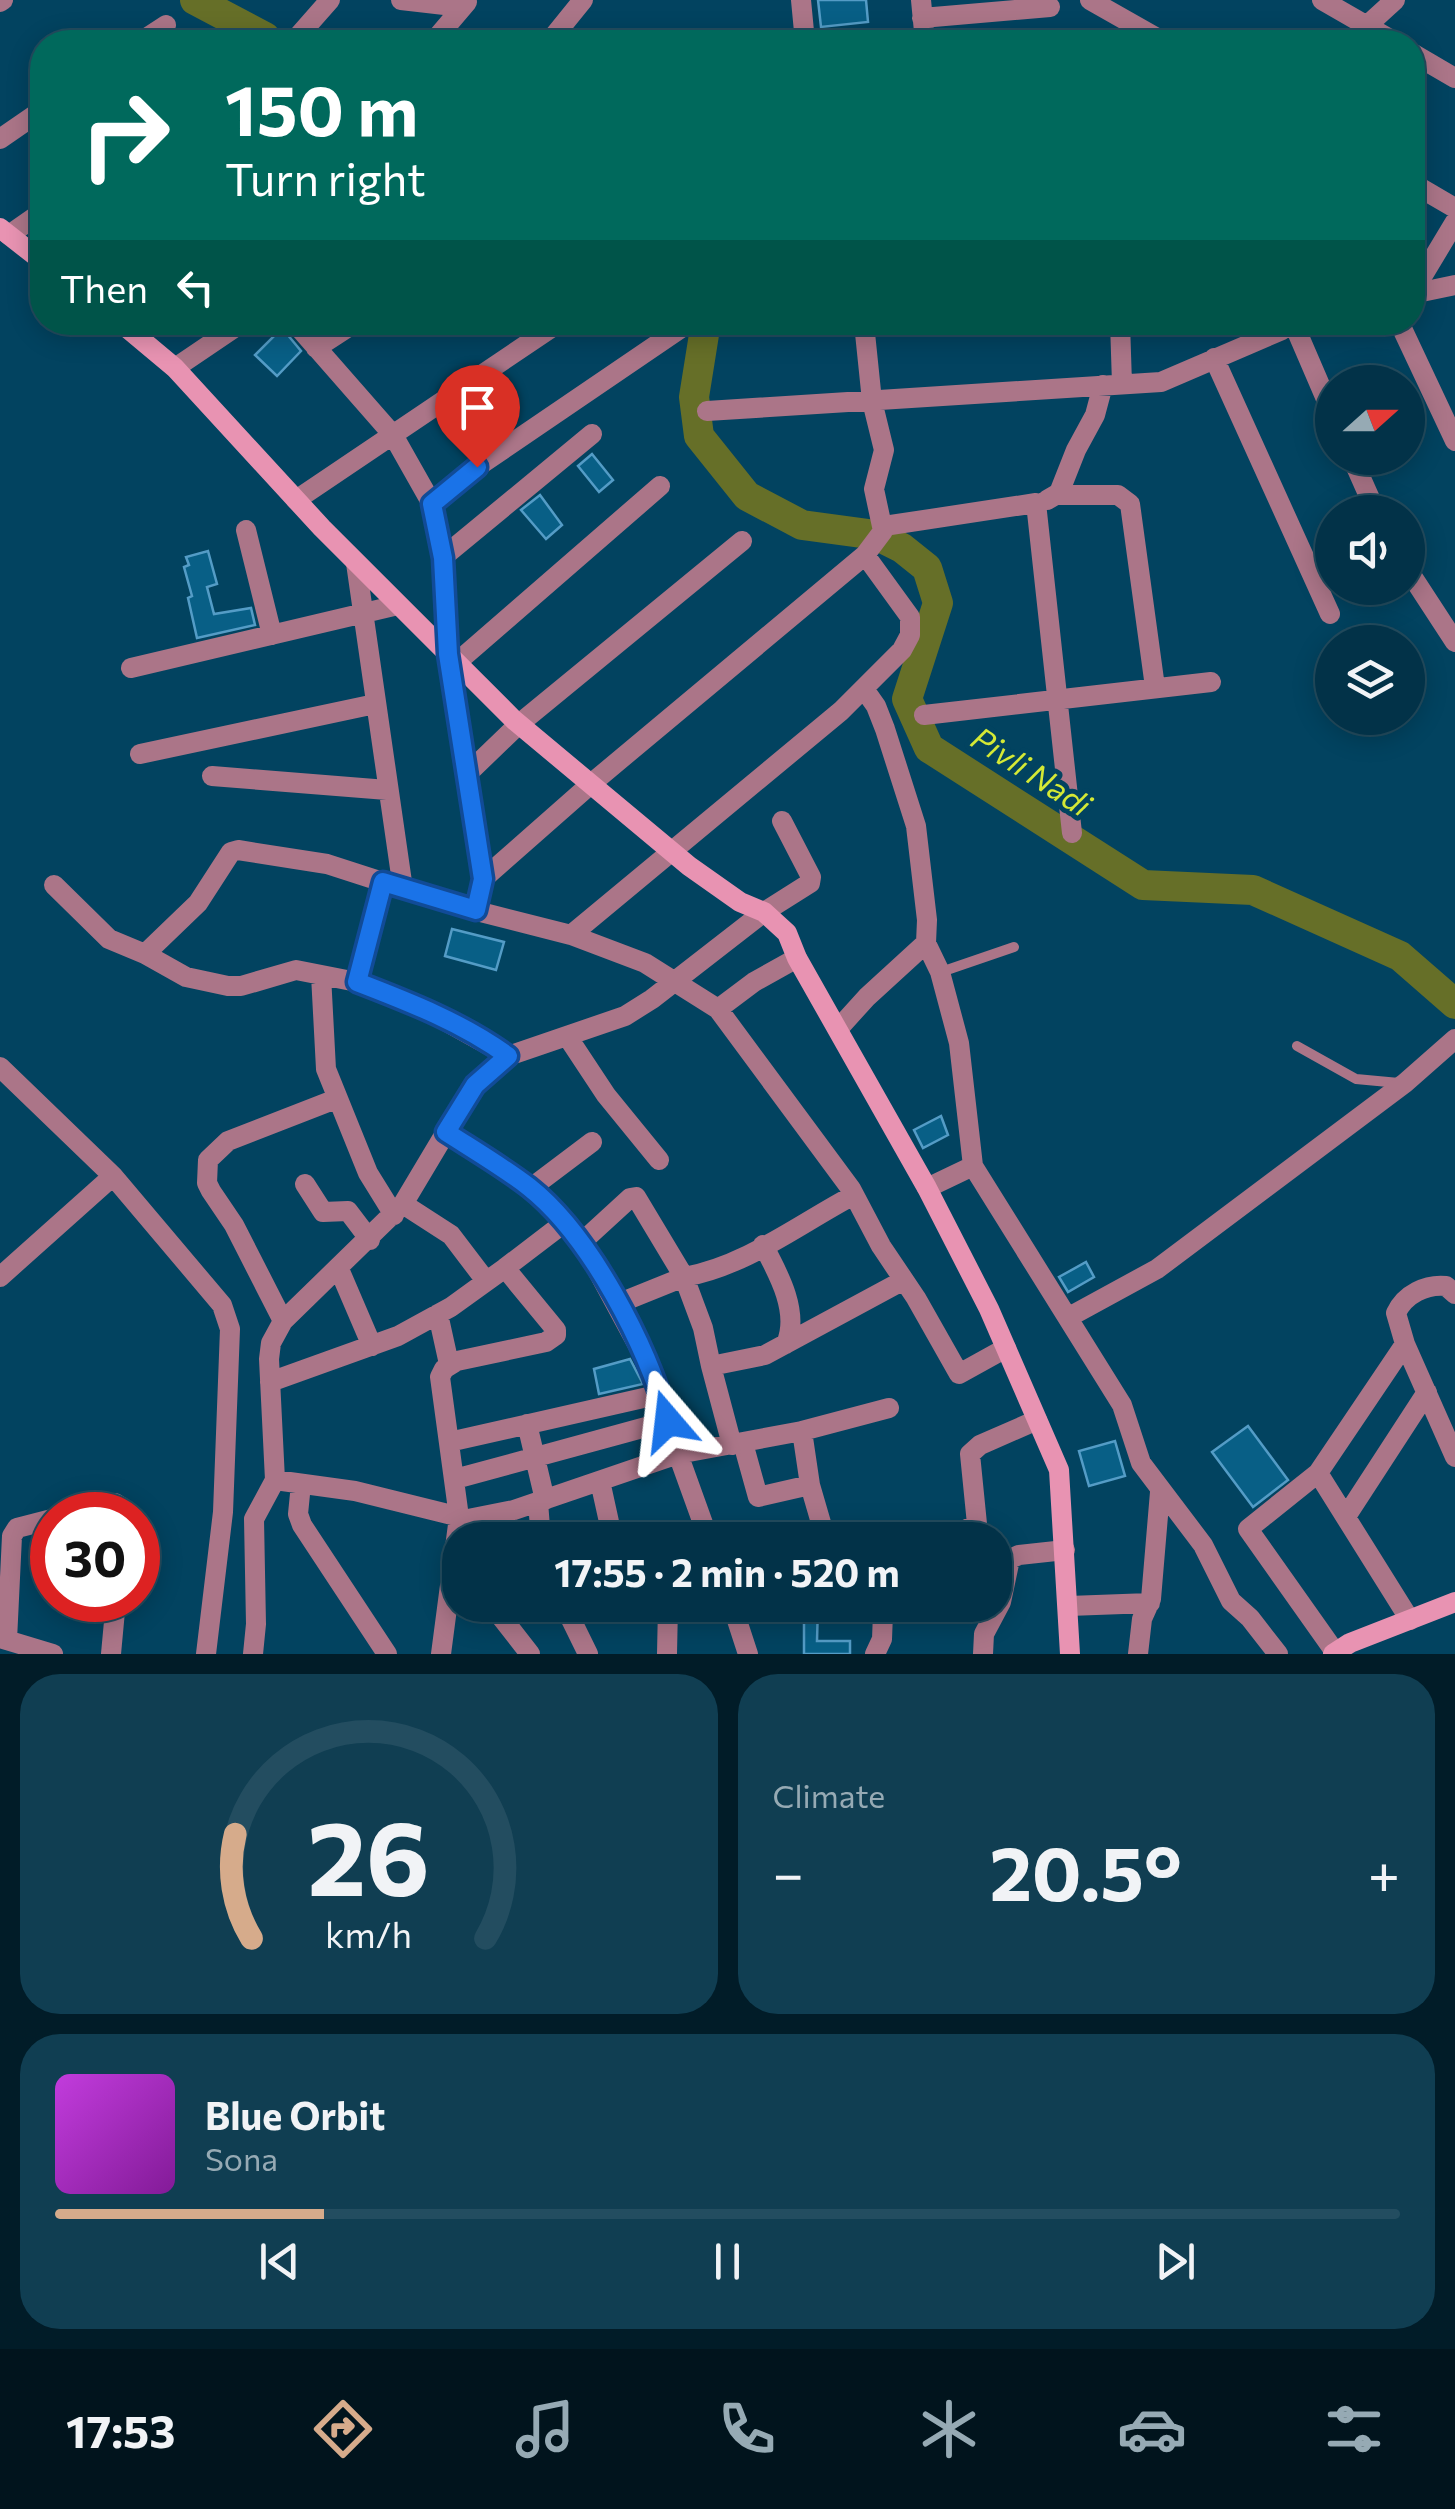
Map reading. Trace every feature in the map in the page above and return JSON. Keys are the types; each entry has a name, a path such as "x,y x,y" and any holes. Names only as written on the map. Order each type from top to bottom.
{"street":[{"path":"304,30 330,0"},
{"path":"400,0 465,4"},
{"path":"560,30 583,0"},
{"path":"801,0 804,30"},
{"path":"1322,0 1373,30"},
{"path":"1362,30 1394,0"},
{"path":"1095,1 1144,30"},
{"path":"443,30 465,4"},
{"path":"922,9 1050,6"},
{"path":"157,30 166,24"},
{"path":"1425,61 1455,78"},
{"path":"0,140 30,119"},
{"path":"1425,191 1455,208"},
{"path":"30,218 4,231 30,252"},
{"path":"1425,274 1455,222"},
{"path":"1425,290 1455,285"},
{"path":"136,335 176,368 296,500 519,724 689,866 740,902 764,912 787,932 797,958 928,1188 1006,1348 1058,1470 1070,1654"},
{"path":"176,368 224,335"},
{"path":"305,335 393,435 432,504 443,558 465,776 483,879 476,910"},
{"path":"316,348 336,335"},
{"path":"296,500 541,335"},
{"path":"432,504 477,467 671,335"},
{"path":"571,935 842,711 902,650 911,626 875,542 874,489 884,450 872,401 865,335"},
{"path":"1057,496 1076,450 1113,385 1119,335"},
{"path":"707,411 1161,382 1268,335"},
{"path":"1293,335 1315,379"},
{"path":"1405,335 1455,441"},
{"path":"1214,358 1330,614"},
{"path":"443,558 592,434"},
{"path":"452,659 660,486"},
{"path":"483,879 875,542 1057,496 1118,496 1130,504 1155,687"},
{"path":"1036,503 1072,833"},
{"path":"246,530 272,635"},
{"path":"465,776 519,724 742,541"},
{"path":"356,562 387,790 393,886 357,982"},
{"path":"1425,596 1455,642"},
{"path":"131,668 398,605"},
{"path":"924,715 1212,682"},
{"path":"864,688 885,729 916,826 926,943 940,972 959,1043 973,1166 1122,1405 1141,1463 1203,1545 1230,1600 1278,1654"},
{"path":"140,754 375,704"},
{"path":"212,776 387,790"},
{"path":"253,1654 254,1519 274,1480 270,1343 283,1321 399,1210 475,1085 508,1056 625,1016 811,881 782,821"},
{"path":"145,954 198,903 231,852 238,850 327,864 571,935 645,963 718,1009 854,1195 959,1374 1006,1348"},
{"path":"54,886 109,939 186,977 242,986 296,970 357,982 418,1006 508,1056"},
{"path":"838,1029 926,943"},
{"path":"718,1009 754,982 797,958"},
{"path":"320,975 326,1068 368,1173 399,1210 451,1235 486,1281"},
{"path":"567,1036 616,1108 659,1160"},
{"path":"1069,1316 1157,1269 1405,1083 1455,1040"},
{"path":"0,1068 113,1176 222,1305 230,1330 222,1512 206,1654"},
{"path":"283,1321 234,1225 211,1191 208,1160 228,1141 336,1099"},
{"path":"446,1132 531,1188 582,1242 656,1379 703,1522"},
{"path":"531,1188 592,1142"},
{"path":"928,1188 973,1166"},
{"path":"0,1277 113,1176"},
{"path":"305,1184 323,1212 348,1211 370,1240"},
{"path":"617,1304 684,1277 744,1259 854,1195"},
{"path":"582,1242 636,1196 684,1277 758,1497 810,1486"},
{"path":"270,1382 372,1346 438,1314 564,1222"},
{"path":"763,1245 777,1271 789,1310 791,1325 786,1344"},
{"path":"441,1654 459,1517 440,1377 449,1364 546,1342 556,1336 556,1330 504,1268"},
{"path":"339,1269 372,1346"},
{"path":"711,1366 765,1354 904,1280"},
{"path":"1455,1294 1446,1286 1432,1286 1399,1306 1396,1320 1455,1457"},
{"path":"438,1314 449,1364"},
{"path":"1406,1344 1318,1473 1248,1529 1334,1653 1455,1602"},
{"path":"1347,1515 1426,1392"},
{"path":"450,1442 661,1394"},
{"path":"274,1480 355,1491 468,1519 542,1501 678,1454 802,1431 888,1408"},
{"path":"977,1522 970,1454 980,1445 1037,1420"},
{"path":"455,1479 668,1421"},
{"path":"526,1424 537,1456 541,1522"},
{"path":"802,1431 810,1486 821,1522"},
{"path":"1318,1473 1410,1620"},
{"path":"600,1481 609,1522"},
{"path":"301,1484 298,1514 302,1525 387,1654"},
{"path":"1138,1654 1158,1547 1160,1492"},
{"path":"30,1526 14,1531 3,1639 53,1654"},
{"path":"983,1654 984,1634 1001,1602 1010,1560 1019,1555 1065,1550"},
{"path":"1068,1606 1150,1603"},
{"path":"111,1654 114,1622"},
{"path":"504,1622 530,1654"},
{"path":"572,1622 588,1654"},
{"path":"668,1622 668,1654"},
{"path":"738,1622 748,1654"},
{"path":"875,1654 884,1622"}],"lane":[{"path":"940,972 1014,947"},
{"path":"1297,1046 1356,1079 1405,1083"}],"building":[{"path":"818,0 866,0 868,22 821,27"},
{"path":"275,335 288,335 301,351 277,376 255,355"},
{"path":"592,454 613,480 599,492 578,466"},
{"path":"540,495 562,525 546,539 521,510"},
{"path":"208,551 217,584 207,587 214,614 251,608 255,625 197,638 184,567 189,565 186,557"},
{"path":"452,929 504,942 496,970 445,956"},
{"path":"941,1116 948,1135 923,1148 914,1130"},
{"path":"1086,1262 1094,1277 1068,1292 1059,1277"},
{"path":"630,1359 643,1384 599,1394 594,1369"},
{"path":"1248,1426 1288,1480 1253,1507 1212,1452"},
{"path":"1115,1441 1125,1476 1089,1486 1079,1451"},
{"path":"804,1622 818,1622 817,1641 850,1641 850,1654 804,1654"}],"waterway":[{"name":"Pivli Nadi","path":"195,0 252,30"},
{"name":"Pivli Nadi","path":"704,335 694,397 699,436 747,496 802,525 876,535 902,548 927,568 938,603 907,699 929,748 1143,885 1253,890 1400,956 1455,1004"}],"route":[{"path":"477,467 432,504 443,558 448,654 483,879 476,910 383,882 357,982 418,1006 508,1056 475,1085 446,1132 531,1188 582,1242 656,1379 668,1421"}]}
